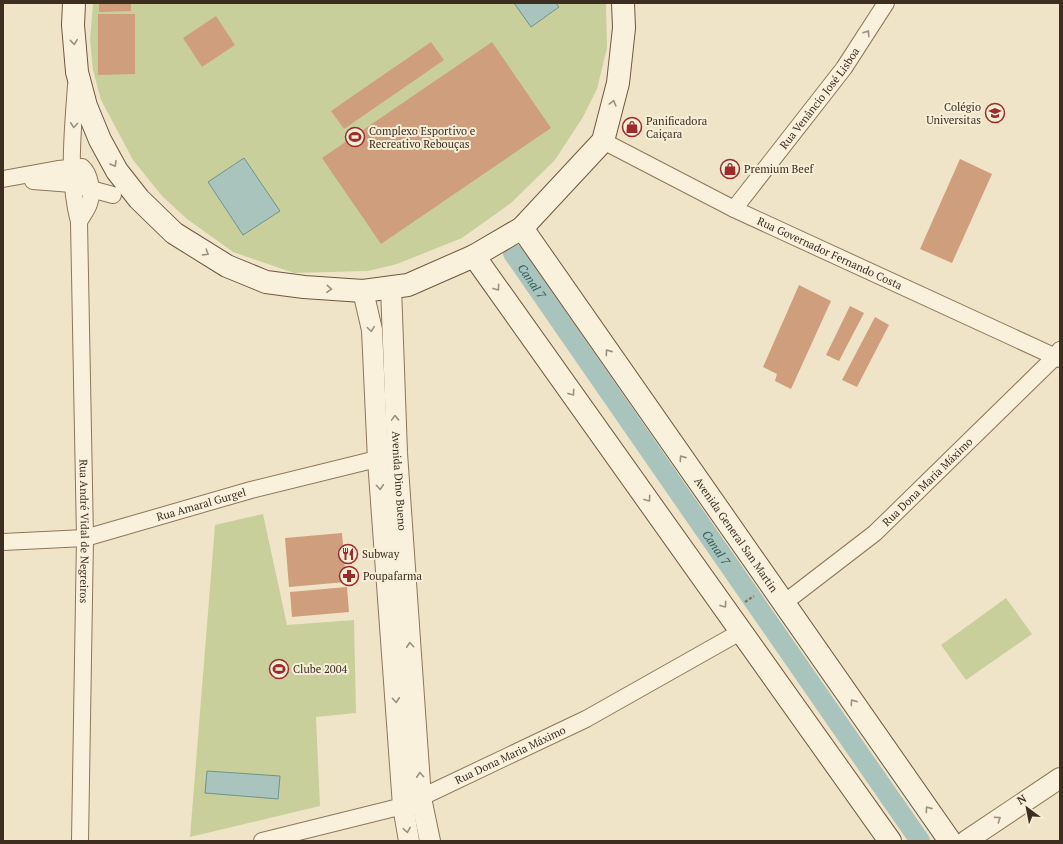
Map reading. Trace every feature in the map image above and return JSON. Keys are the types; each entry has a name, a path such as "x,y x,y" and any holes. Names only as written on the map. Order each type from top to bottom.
{"main road":[{"path":"74,3 73,25 77,72 86,106 100,140 117,171 139,199 174,233 234,269 266,282 304,287 363,291 408,285 474,256 522,228 603,141 618,83 624,28 623,3"},
{"name":"Avenida General San Martin","path":"522,228 950,841"},
{"path":"474,256 736,622 890,841"}],"street":[{"name":"Rua Venâncio José Lisboa","path":"734,209 844,68 886,3"},
{"name":"Rua André Vidal de Negreiros","path":"77,72 71,168 74,202 79,222 85,538 80,841"},
{"name":"Rua Governador Fernando Costa","path":"603,141 734,209 1058,355"},
{"path":"3,179 71,168 84,169 88,175 91,188 90,204"},
{"path":"3,179 72,184 113,195 139,199"},
{"path":"79,222 90,204 97,199 113,195"},
{"name":"Avenida Dino Bueno","path":"391,287 397,453 422,798 430,841"},
{"name":"Avenida Dino Bueno","path":"363,291 372,330 378,460 403,806 409,841"},
{"name":"Rua Dona Maria Máximo","path":"784,603 875,533 1058,355"},
{"name":"Rua Amaral Gurgel","path":"3,542 85,538 251,490 378,460 397,453"},
{"name":"Rua Dona Maria Máximo","path":"262,841 403,806 422,798 586,719 736,622"},
{"path":"966,841 1060,778"}],"path":[{"path":"736,622 770,584"}],"green space":[{"name":"Complexo Esportivo e Recreativo Rebouças","path":"93,3 606,3 607,48 597,89 583,117 555,160 511,203 462,238 397,264 368,271 294,273 233,252 187,219 162,196 133,160 101,100 93,70 90,40"},
{"name":"Clube 2004","path":"263,514 287,625 354,620 356,713 316,717 320,806 190,837 215,525"},
{"path":"1006,598 1032,634 966,680 941,645"}],"water":[{"path":"514,3 556,3 559,7 531,27"},
{"path":"244,158 280,211 243,235 208,182"},
{"path":"207,771 280,776 278,799 205,793"}],"building":[{"path":"99,3 131,3 131,11 99,12"},
{"path":"98,14 135,14 135,74 98,75"},
{"path":"216,16 235,45 202,67 183,38"},
{"path":"431,42 444,60 344,129 331,111"},
{"path":"492,42 551,128 381,244 322,158"},
{"path":"960,159 992,174 952,263 920,249"},
{"path":"799,285 831,301 791,389 775,381 777,374 763,367"},
{"path":"850,306 864,313 839,361 826,355"},
{"path":"875,317 889,325 857,387 842,380"},
{"path":"342,533 346,582 289,587 285,538"},
{"path":"347,587 349,612 292,617 290,592"}],"waterway":[{"name":"Canal 7","path":"513,253 920,841"}],"place":[{"name":"Colégio Universitas","path":"995,113"},
{"name":"Panificadora Caiçara","path":"632,127"},
{"name":"Complexo Esportivo e Recreativo Rebouças","path":"355,137"},
{"name":"Premium Beef","path":"730,169"},
{"name":"Subway","path":"348,554"},
{"name":"Poupafarma","path":"349,576"},
{"name":"Clube 2004","path":"279,669"}]}
